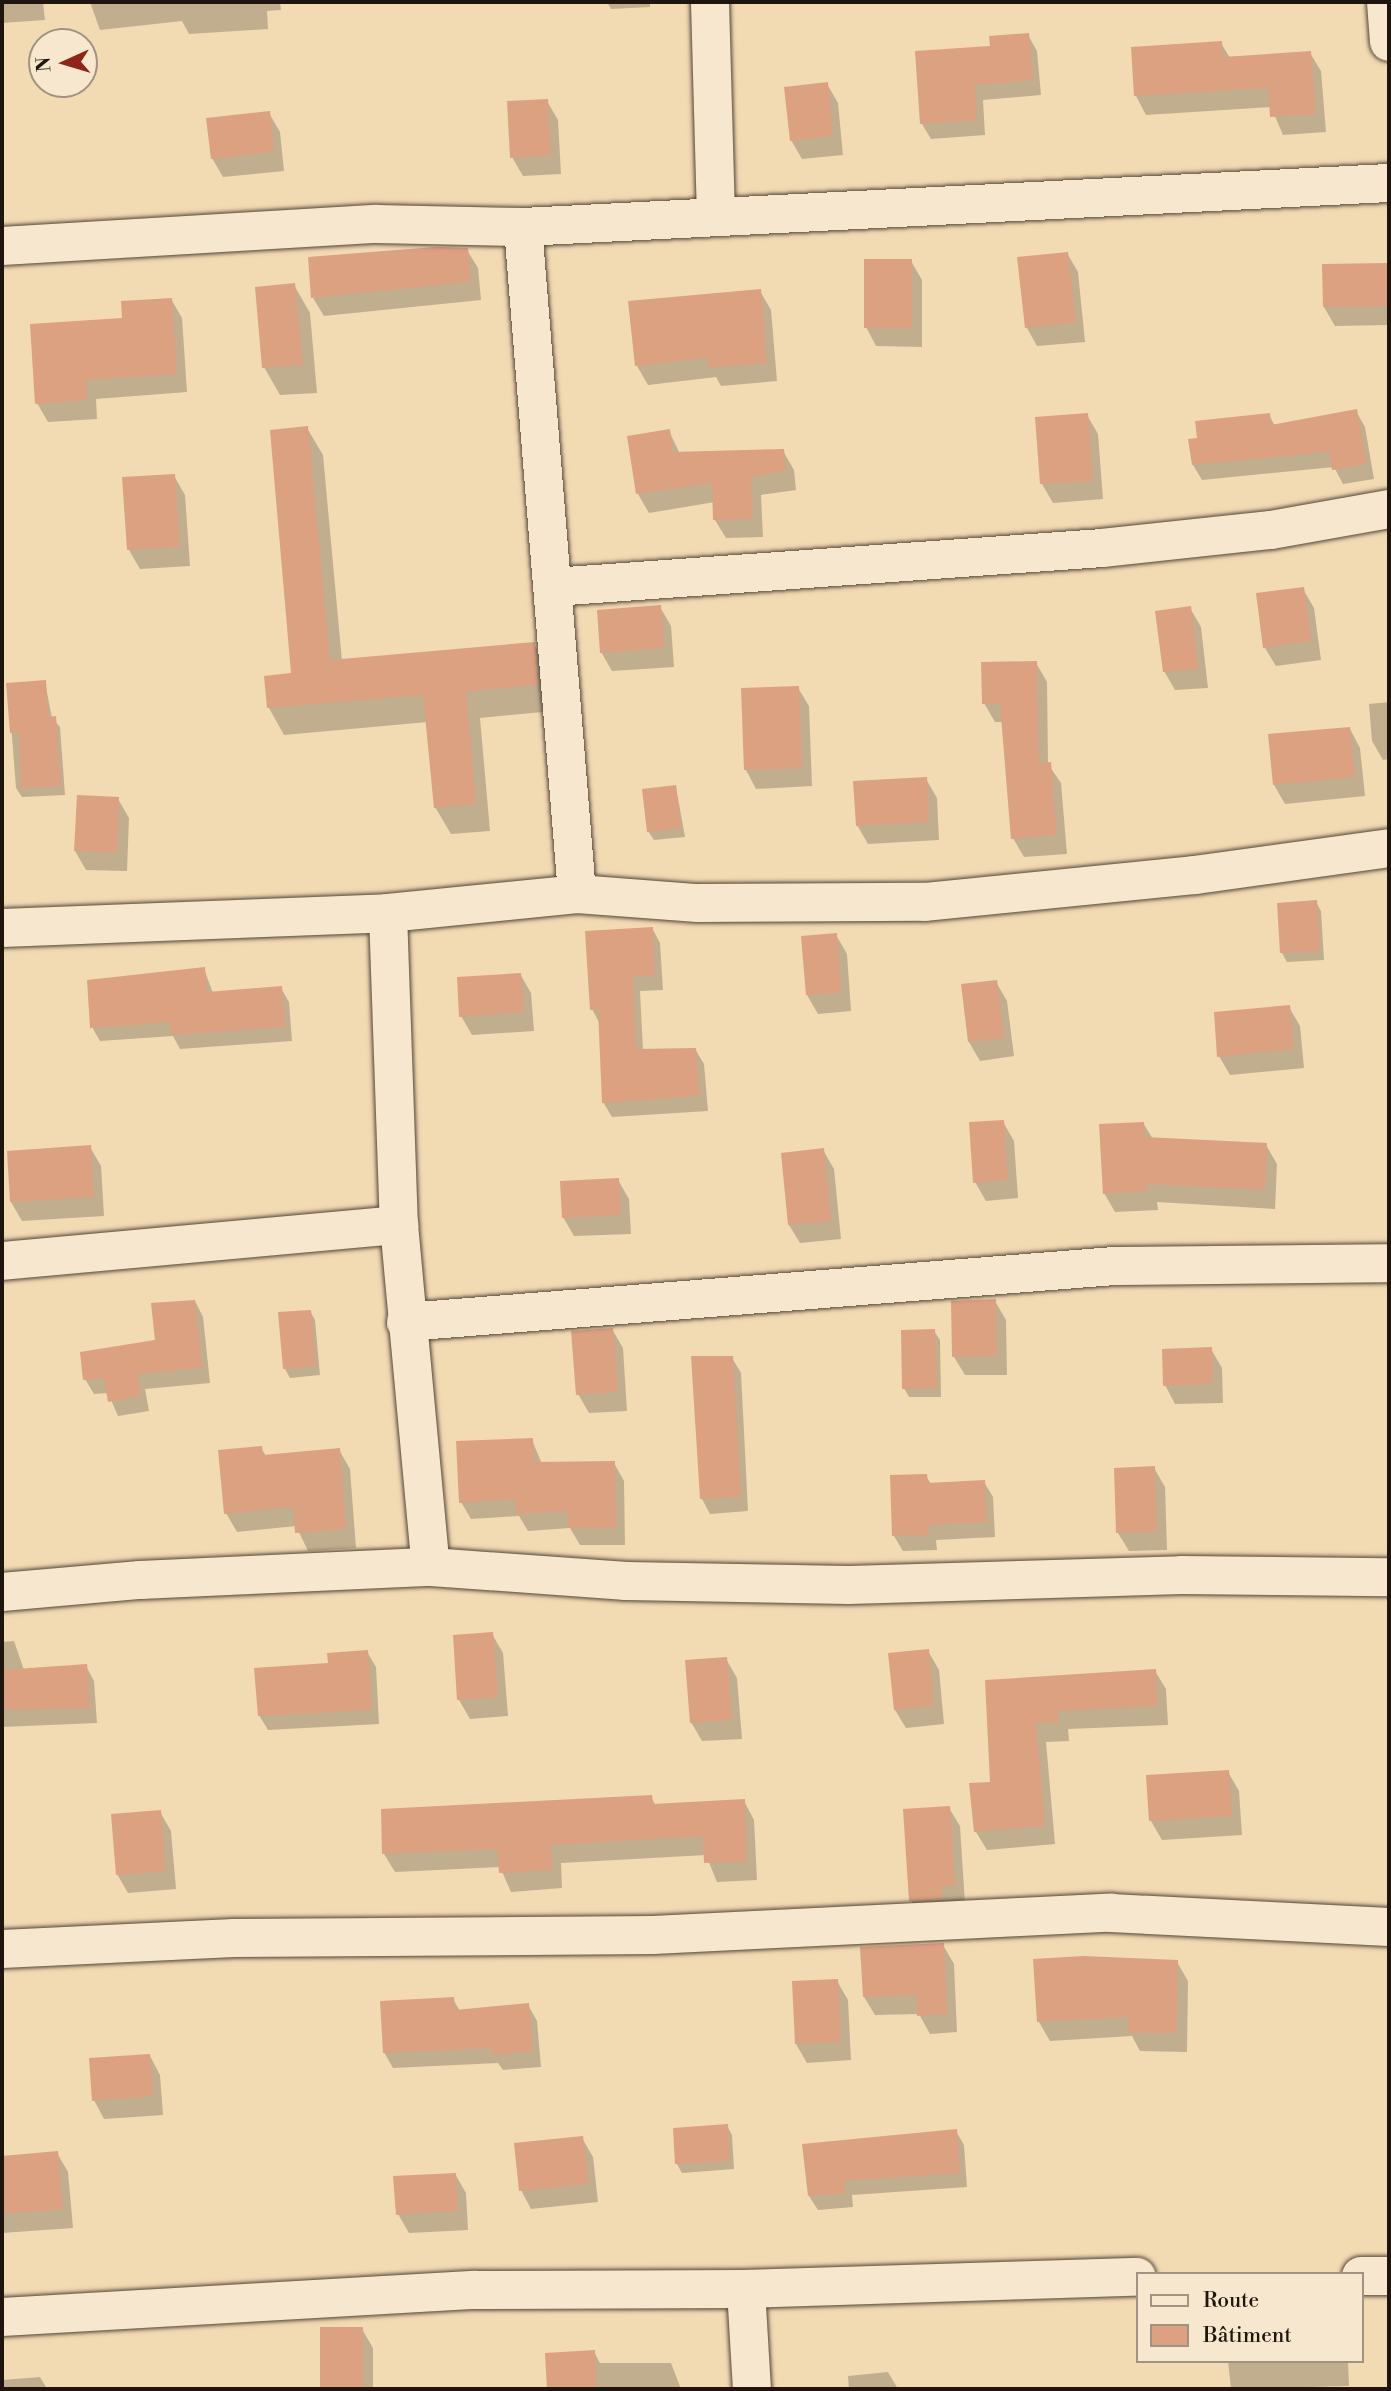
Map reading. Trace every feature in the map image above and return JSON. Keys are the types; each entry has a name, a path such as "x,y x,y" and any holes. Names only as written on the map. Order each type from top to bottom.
{"street":[{"path":"710,2 716,215"},
{"path":"1386,2 1389,42"},
{"path":"2,246 376,224 523,227 716,215 1389,183"},
{"path":"523,227 577,894"},
{"path":"553,587 1102,548 1270,530 1389,509"},
{"path":"2,928 388,913 577,894 698,903 925,902 1195,875 1389,848"},
{"path":"388,913 399,1225 431,1567"},
{"path":"2,1261 399,1225"},
{"path":"406,1322 1115,1266 1389,1263"},
{"path":"2,1592 140,1580 431,1567 626,1581 849,1585 1182,1575 1389,1577"},
{"path":"2,1949 234,1938 653,1935 1111,1913 1389,1927"},
{"path":"1363,2276 1389,2276"},
{"path":"2,2317 475,2290 746,2289 1136,2277"},
{"path":"746,2289 752,2389"}],"building":[{"path":"1029,33 1033,80 975,85 977,120 920,124 915,51 990,46 989,36"},
{"path":"1222,41 1223,57 1311,51 1316,114 1270,117 1268,88 1134,96 1131,47"},
{"path":"828,82 833,136 790,141 784,87"},
{"path":"548,99 551,155 510,158 507,101"},
{"path":"270,111 274,152 211,159 206,118"},
{"path":"435,247 468,248 471,282 311,298 308,257"},
{"path":"1068,252 1076,323 1025,328 1017,257"},
{"path":"864,259 912,259 912,328 864,328"},
{"path":"1389,263 1389,306 1323,307 1322,264"},
{"path":"295,283 303,365 262,368 255,287"},
{"path":"761,289 767,363 708,368 708,358 635,366 628,301"},
{"path":"172,298 177,374 86,380 87,400 35,404 30,324 122,318 121,301"},
{"path":"1357,409 1367,464 1332,470 1329,452 1192,465 1188,439 1197,438 1195,421 1270,413 1271,425"},
{"path":"1088,413 1093,481 1040,484 1035,417"},
{"path":"308,426 330,660 535,642 538,685 466,691 476,804 434,808 423,695 267,708 264,676 291,673 270,430"},
{"path":"670,429 673,452 784,449 786,471 751,477 753,519 713,520 712,483 636,494 627,436"},
{"path":"175,474 180,547 127,550 122,477"},
{"path":"1304,587 1311,641 1263,648 1256,593"},
{"path":"661,605 664,648 600,653 597,610"},
{"path":"1191,606 1198,669 1163,672 1155,611"},
{"path":"1037,661 1039,763 1051,762 1057,835 1011,839 1000,704 982,704 981,662"},
{"path":"46,680 48,717 56,716 61,786 21,788 19,732 10,733 6,683"},
{"path":"799,686 802,768 744,770 741,688"},
{"path":"1350,727 1355,777 1273,785 1268,734"},
{"path":"927,777 929,822 856,826 853,781"},
{"path":"676,785 681,828 647,832 642,789"},
{"path":"77,795 119,797 117,853 74,851"},
{"path":"1317,900 1320,951 1280,953 1277,903"},
{"path":"653,927 655,976 633,976 636,1049 696,1048 700,1096 602,1103 598,1009 590,1010 585,931"},
{"path":"837,933 841,993 806,995 801,936"},
{"path":"205,967 207,992 282,986 285,1027 171,1035 170,1022 90,1028 87,980"},
{"path":"521,973 524,1012 459,1017 457,977"},
{"path":"997,980 1004,1038 968,1042 961,984"},
{"path":"1290,1005 1294,1049 1217,1057 1214,1012"},
{"path":"1004,1120 1008,1179 973,1183 969,1122"},
{"path":"1144,1122 1145,1137 1267,1143 1265,1190 1147,1184 1148,1191 1103,1194 1099,1124"},
{"path":"91,1145 94,1197 10,1202 7,1151"},
{"path":"824,1148 831,1221 788,1225 781,1153"},
{"path":"619,1178 621,1215 562,1218 560,1181"},
{"path":"996,1299 997,1356 952,1357 951,1301"},
{"path":"195,1300 202,1368 137,1374 141,1396 108,1402 104,1378 83,1380 80,1352 155,1340 151,1303"},
{"path":"311,1310 316,1366 283,1369 278,1312"},
{"path":"613,1328 618,1392 576,1395 571,1331"},
{"path":"935,1329 937,1388 902,1389 901,1330"},
{"path":"1212,1347 1213,1384 1163,1386 1162,1349"},
{"path":"691,1356 733,1356 741,1497 700,1499"},
{"path":"533,1438 534,1462 615,1461 616,1528 568,1528 568,1511 516,1514 515,1499 459,1503 456,1441"},
{"path":"262,1446 263,1455 340,1448 346,1529 295,1533 293,1507 224,1514 218,1450"},
{"path":"1155,1466 1157,1532 1116,1533 1114,1468"},
{"path":"927,1474 928,1483 985,1480 987,1522 929,1525 929,1535 892,1536 890,1475"},
{"path":"493,1632 498,1697 457,1700 453,1635"},
{"path":"929,1649 934,1706 894,1710 888,1653"},
{"path":"368,1650 372,1710 258,1716 254,1668 328,1663 327,1653"},
{"path":"727,1657 732,1720 690,1723 685,1660"},
{"path":"87,1664 90,1708 2,1710 2,1670"},
{"path":"1156,1669 1158,1706 1058,1711 1059,1722 1036,1723 1045,1826 974,1832 969,1783 990,1782 985,1680"},
{"path":"1229,1770 1232,1816 1149,1821 1146,1775"},
{"path":"652,1795 653,1804 745,1799 747,1862 704,1863 703,1836 551,1845 552,1870 499,1873 497,1849 382,1854 381,1809"},
{"path":"950,1806 955,1885 942,1886 942,1899 909,1901 903,1809"},
{"path":"161,1810 166,1871 116,1875 111,1814"},
{"path":"944,1943 947,2014 917,2016 916,1995 863,1997 860,1947"},
{"path":"1083,1956 1178,1960 1177,2033 1128,2033 1128,2017 1037,2022 1033,1959"},
{"path":"838,1979 841,2042 795,2044 792,1981"},
{"path":"454,1997 455,2010 529,2003 533,2052 492,2055 492,2048 383,2053 380,2001"},
{"path":"150,2054 153,2096 92,2101 89,2058"},
{"path":"728,2124 730,2161 675,2164 673,2128"},
{"path":"957,2129 960,2173 844,2181 845,2193 808,2196 802,2144"},
{"path":"583,2136 589,2184 519,2191 514,2143"},
{"path":"58,2151 63,2209 2,2214 2,2156"},
{"path":"456,2173 458,2211 396,2215 393,2176"},
{"path":"320,2327 363,2327 363,2389 320,2389"},
{"path":"595,2350 597,2389 547,2389 545,2353"}]}
